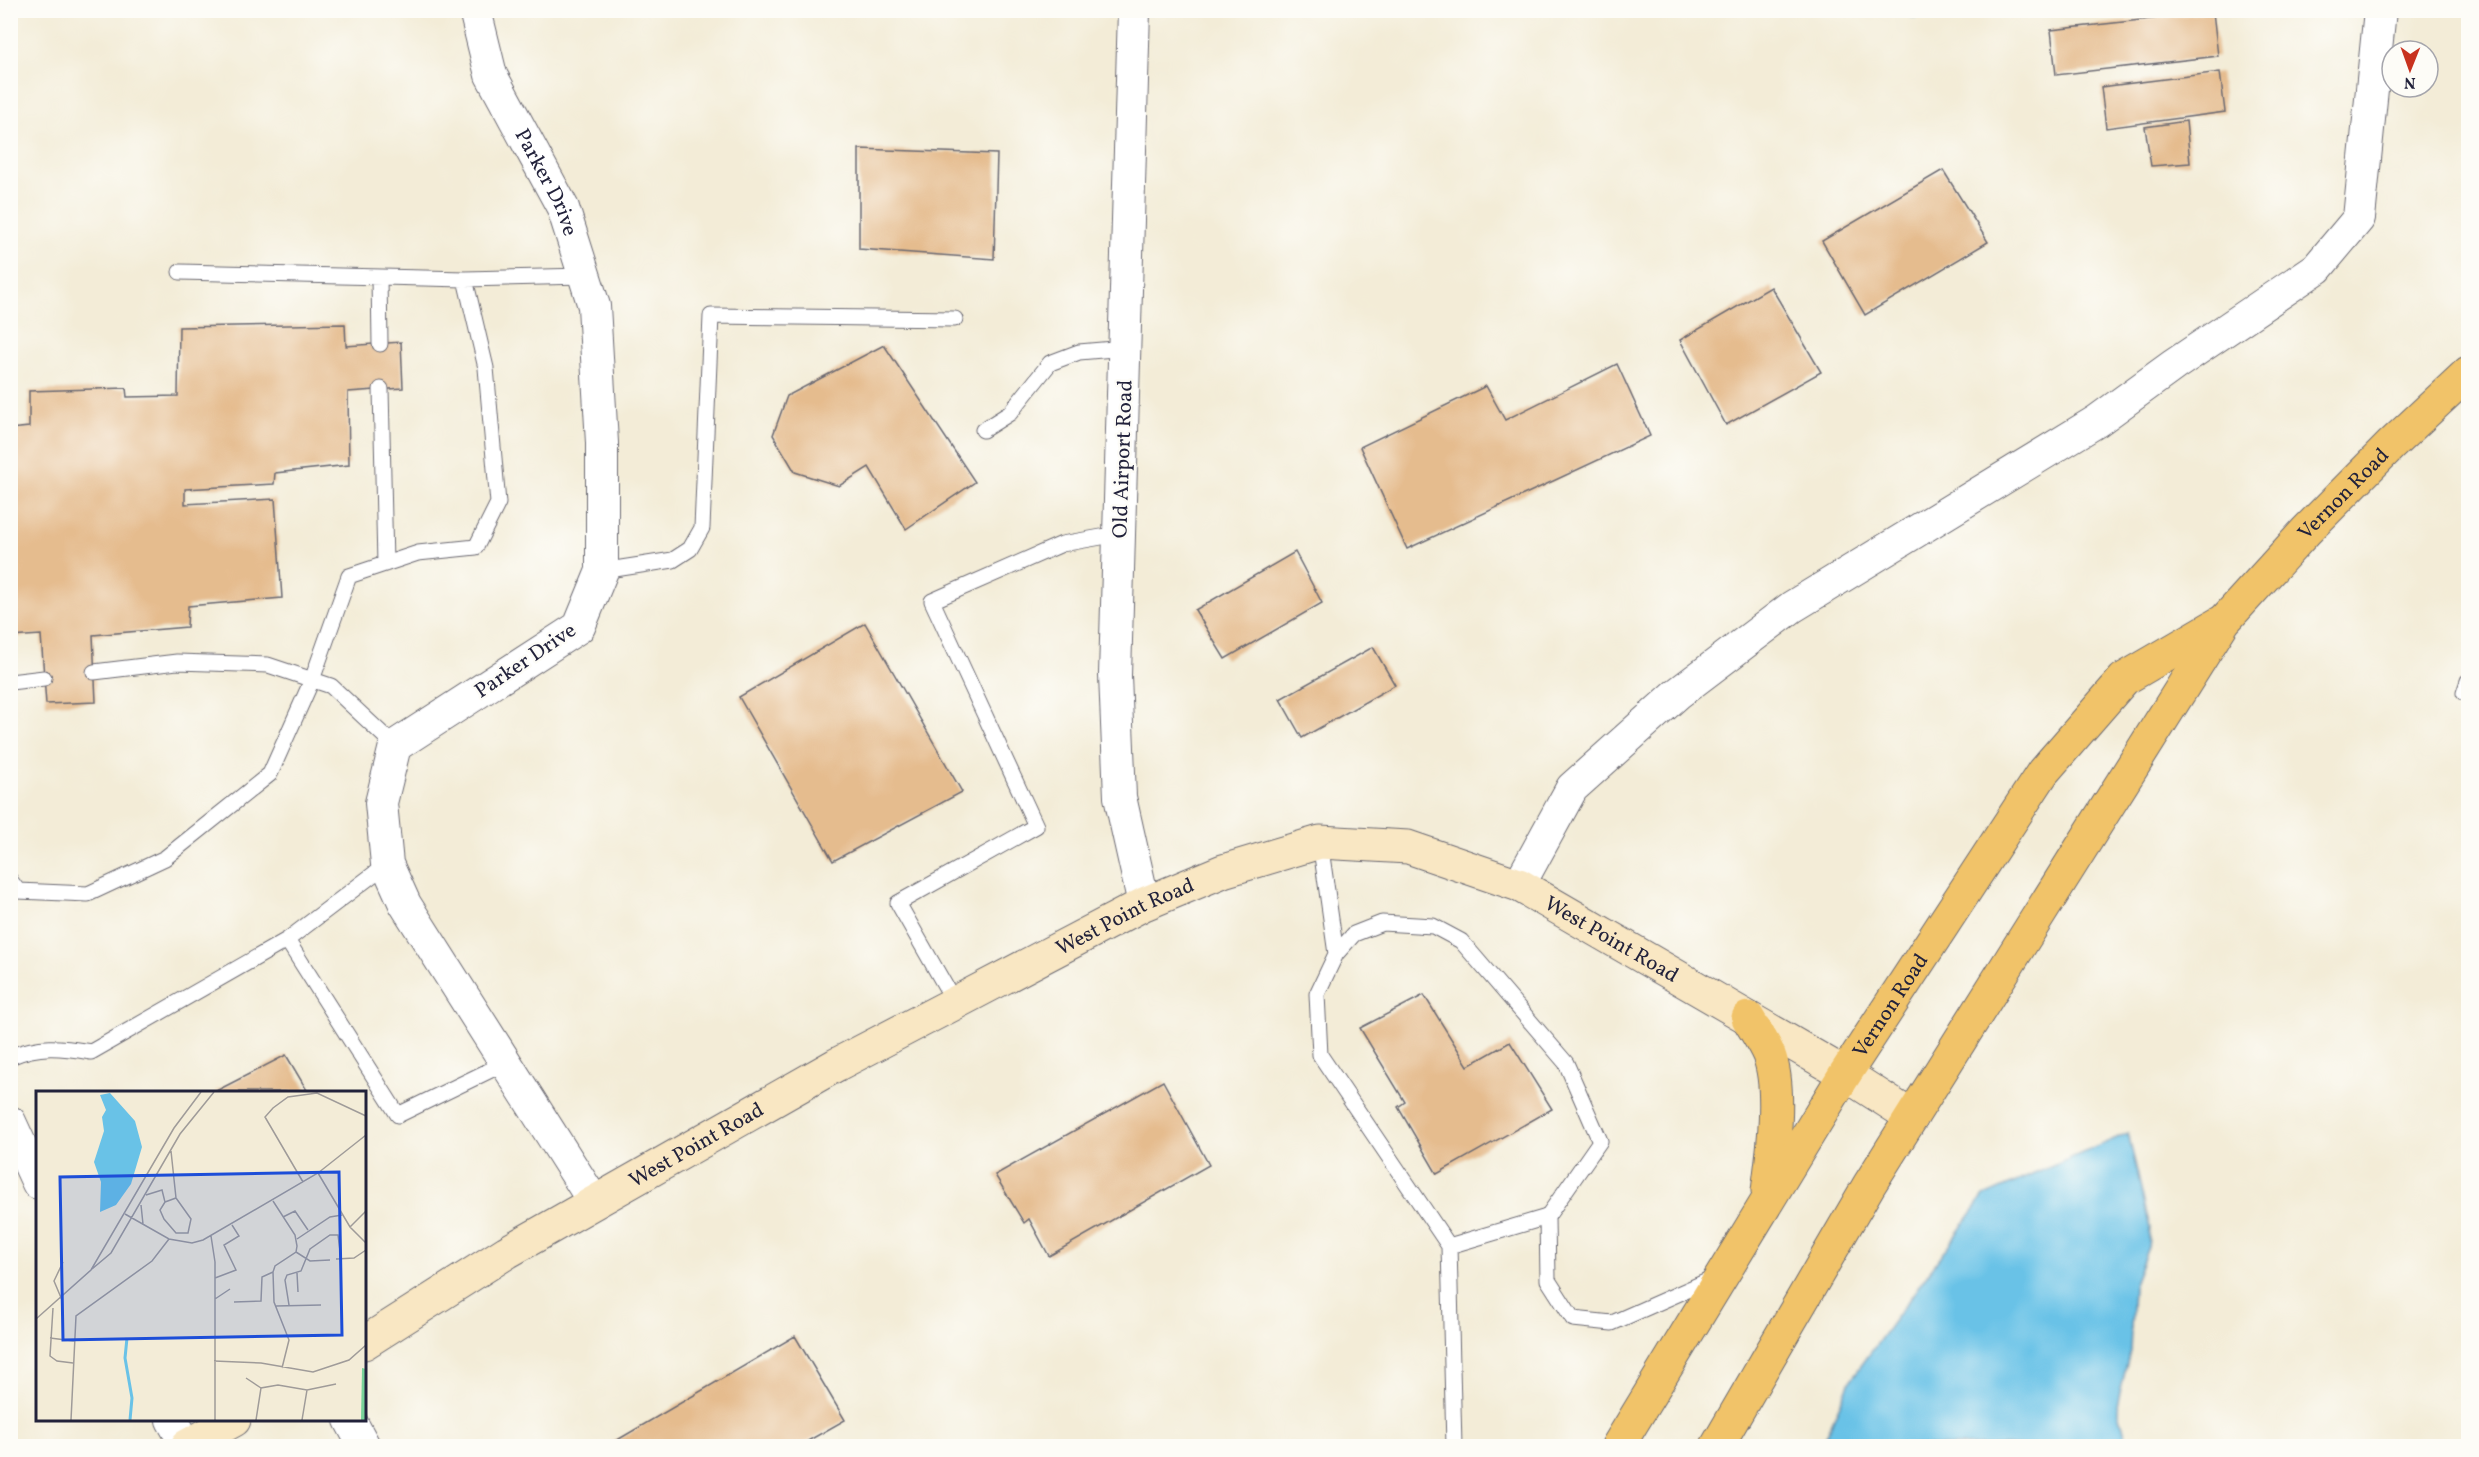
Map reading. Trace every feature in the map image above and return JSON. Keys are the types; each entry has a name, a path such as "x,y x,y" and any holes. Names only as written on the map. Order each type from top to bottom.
{"main road":[{"name":"Vernon Road","path":"1717,1446 1869,1185 2224,621 2375,460 2469,374"},
{"name":"Vernon Road","path":"1618,1446 1845,1074 2043,772 2124,679 2224,621"},
{"path":"1748,1018 1769,1056 1775,1095 1774,1142 1767,1202"}],"street":[{"name":"Parker Drive","path":"395,746 579,627 602,572 602,443 594,306 563,208 491,75 475,10"},
{"name":"Old Airport Road","path":"1134,10 1115,675 1120,797 1144,904"},
{"path":"1519,885 1572,788 1677,694 1792,607 2097,421 2174,365 2317,268 2359,218 2380,10"},
{"path":"395,746 381,803 387,864 405,904 594,1202"},
{"name":"West Point Road","path":"366,1342 507,1252 836,1065 1144,904 1223,871 1320,842 1408,847 1519,885 1845,1074 1912,1117"},
{"path":"10,1122 36,1179"},
{"path":"173,1421 187,1446 231,1421"},
{"path":"351,1421 364,1446"}],"lane":[{"path":"180,272 465,279 584,276"},
{"path":"379,277 380,344"},
{"path":"10,880 18,891 88,894 165,858 270,774 312,680 349,576 418,553 476,547 498,503 486,368 465,279"},
{"path":"602,572 673,560 690,549 702,528 711,316 955,319"},
{"path":"983,430 1010,413 1050,363 1079,352 1125,348"},
{"path":"381,389 385,564"},
{"path":"955,1003 898,903 1036,826 932,601 1062,544 1118,534"},
{"path":"94,672 177,662 268,665 331,686 395,746"},
{"path":"10,682 44,678"},
{"path":"1320,842 1336,954"},
{"path":"10,1057 30,1048 63,1047 91,1052 287,940 387,864"},
{"path":"1454,1446 1449,1246 1320,1055 1317,994 1336,954 1354,934 1383,923 1433,926 1461,941 1566,1064 1600,1141 1547,1217 1548,1280 1573,1319 1612,1323 1720,1276"},
{"path":"287,940 398,1115 506,1063"},
{"path":"1449,1246 1547,1217"}],"water":[{"path":"2128,1133 2150,1228 2148,1247 2133,1286 2130,1351 2117,1405 2128,1446 1822,1446 1850,1381 1984,1196"}],"building":[{"path":"2213,12 2218,56 2056,75 2051,30"},
{"path":"2220,72 2225,112 2106,128 2101,87"},
{"path":"2186,121 2190,163 2151,166 2145,127"},
{"path":"859,149 997,154 994,259 859,249"},
{"path":"1943,170 1988,242 1865,315 1822,241"},
{"path":"1771,287 1821,372 1726,425 1680,340"},
{"path":"345,324 346,346 401,342 403,388 348,392 349,465 275,473 274,484 185,489 185,504 275,499 282,598 188,606 187,627 93,635 96,702 46,704 41,635 10,637 10,429 29,427 29,391 126,388 127,397 178,396 179,327"},
{"path":"884,345 975,482 906,529 869,467 839,486 795,472 773,435 787,396"},
{"path":"1617,364 1650,436 1407,549 1360,447 1486,386 1505,420"},
{"path":"1295,552 1322,603 1225,659 1195,610"},
{"path":"865,623 962,792 833,861 739,697"},
{"path":"1373,647 1395,685 1302,738 1280,699"},
{"path":"1424,995 1468,1066 1510,1042 1552,1109 1437,1174 1398,1107 1405,1102 1360,1028"},
{"path":"286,1055 307,1091 216,1091"},
{"path":"1163,1081 1209,1165 1049,1256 1029,1219 1024,1223 995,1175"},
{"path":"795,1336 845,1420 799,1446 607,1446"}]}
